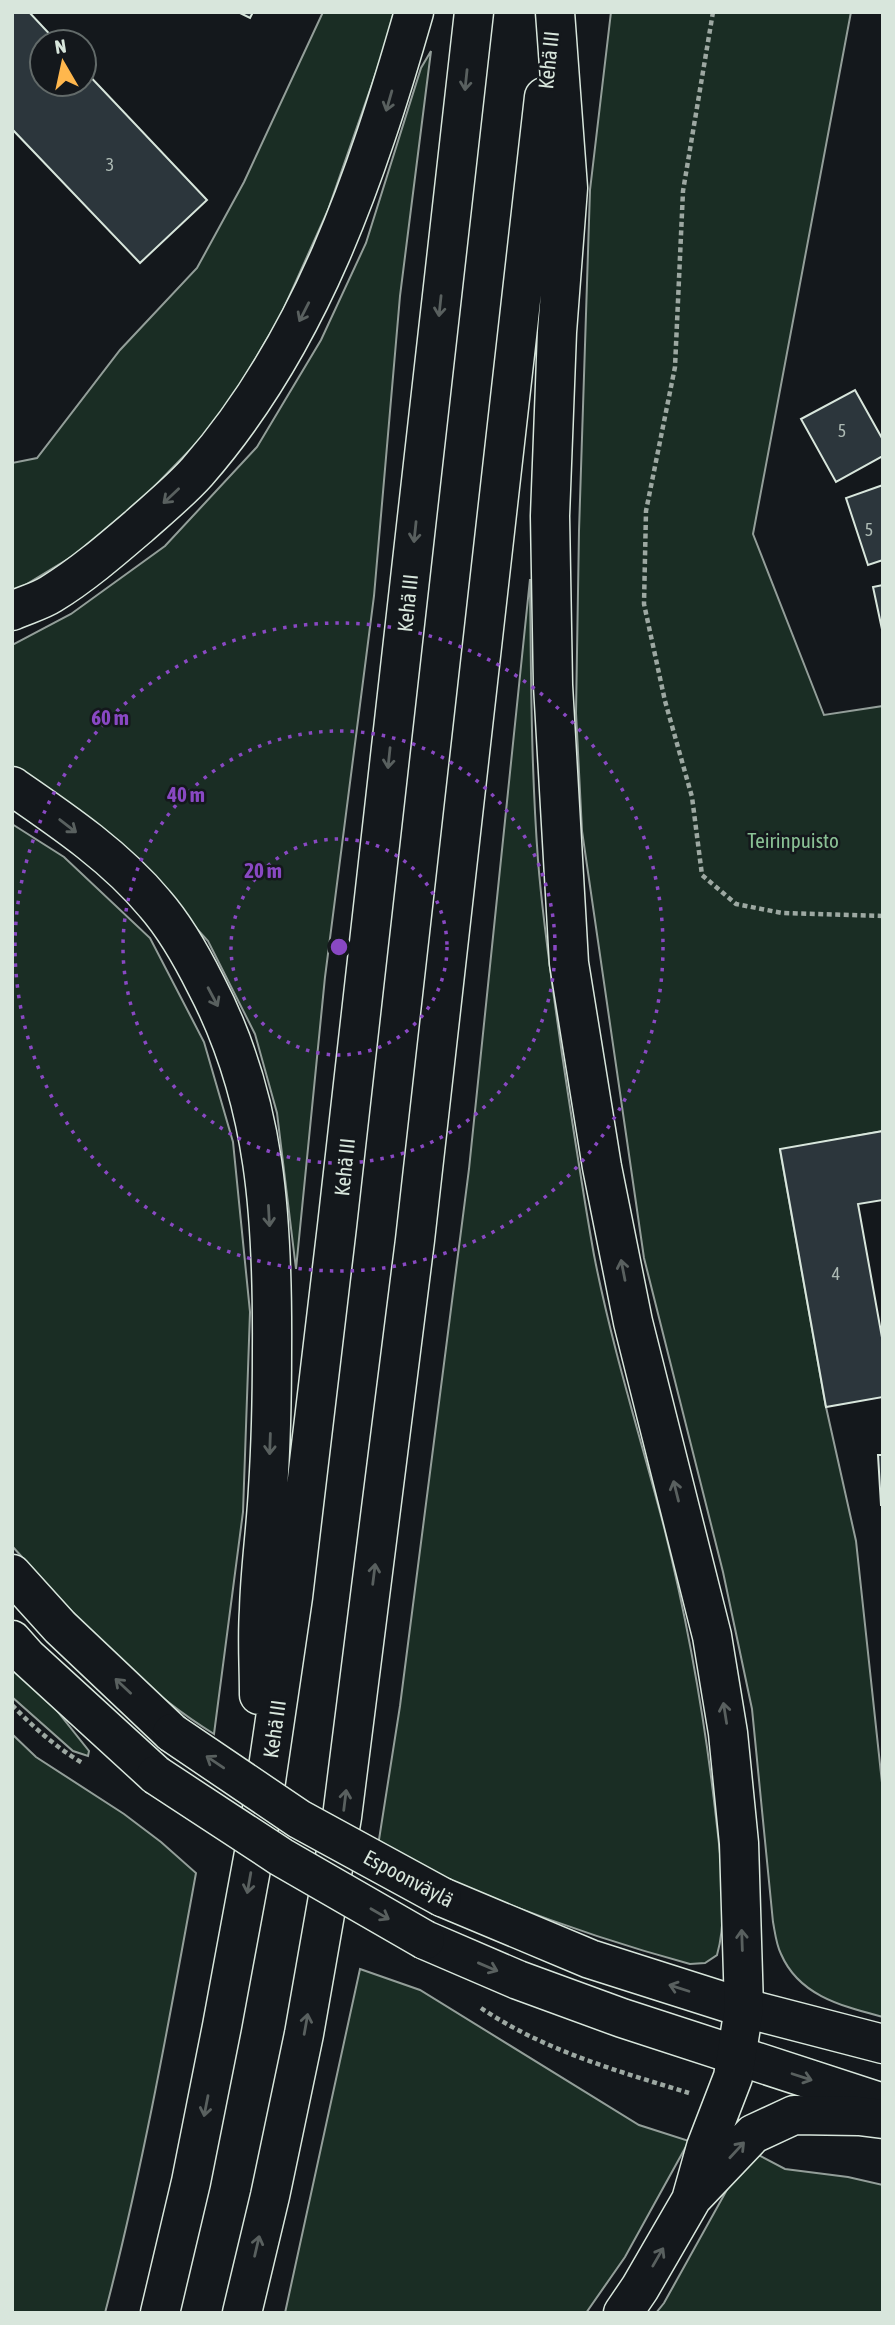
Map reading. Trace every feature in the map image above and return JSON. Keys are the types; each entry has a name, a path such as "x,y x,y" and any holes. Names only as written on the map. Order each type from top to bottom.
{"main road":[{"path":"12,611 50,595 109,552 195,473 237,422 260,388 282,355 307,307 345,222 385,114 414,12"},
{"name":"Kehä III","path":"160,2313 191,2182 261,1815 293,1597 474,12"},
{"path":"554,12 568,188 550,516 553,685 569,963 602,1167 633,1322 714,1648 728,1733 739,1843 744,2008 733,2077 706,2147 691,2200"},
{"name":"Kehä III","path":"242,2313 304,2034 342,1816 415,1240 554,12"},
{"path":"12,786 109,858 155,904 190,953 222,1015 245,1079 260,1144 267,1192 273,1276 268,1486 258,1612 261,1815"},
{"name":"Espoonväylä","path":"12,1574 60,1627 172,1733 299,1819 442,1897 590,1959 744,2008 883,2044"},
{"name":"Espoonväylä","path":"12,1640 28,1658 156,1775 281,1857 425,1940 519,1980 622,2018 883,2103"},
{"path":"623,2313 691,2200 753,2134 794,2115 883,2119"}],"path":[{"path":"713,12 683,191 675,367 646,511 644,604 665,701 692,797 702,875 736,904 782,912 883,916"},
{"path":"479,2007 500,2021 595,2064 696,2096 721,2109"}],"green space":[{"path":"323,12 394,12 386,44 328,210 280,317 219,420 150,491 86,548 12,593 12,463 37,458 120,350 197,268 244,182"},
{"name":"Teirinpuisto","path":"611,12 851,12 753,534 824,715 883,706 883,1131 780,1150 826,1407 856,1541 883,1792 883,2017 837,2003 810,1989 789,1968 777,1942 752,1709 723,1572 644,1258 582,831 576,713 590,190"},
{"path":"431,51 400,296 374,596 325,977 296,1269 277,1113 255,1034 208,941 130,855 12,767 12,645 71,614 165,546 257,447 321,340 366,243 421,68"},
{"path":"530,579 538,860 548,957 570,1104 601,1289 680,1597 711,1773 723,1902 717,1955 705,1963 690,1964 571,1927 492,1898 378,1846 400,1706 469,1169"},
{"path":"12,824 64,857 150,938 204,1042 233,1142 250,1312 243,1512 214,1734 158,1694 107,1648 12,1546"},
{"path":"12,1660 89,1751 88,1756 73,1751 12,1697"},
{"path":"12,1734 36,1757 124,1814 196,1873 143,2149 105,2313 12,2313"},
{"path":"360,1969 420,1990 639,2125 689,2141 625,2257 586,2313 285,2313"},
{"path":"749,2150 785,2169 848,2177 883,2185 883,2313 656,2313"}],"building":[{"path":"12,12 29,12 44,28 28,28 28,98 98,98 98,85 207,200 140,263 12,129"},
{"path":"238,12 253,12 250,18"},
{"path":"855,390 883,440 883,456 836,482 801,419"},
{"path":"883,485 883,560 868,565 846,498"},
{"path":"883,585 883,634 873,587"},
{"path":"883,1131 883,1200 858,1204 883,1343 883,1397 826,1407 780,1149"},
{"path":"878,1455 883,1455 883,1505 881,1505"}]}
